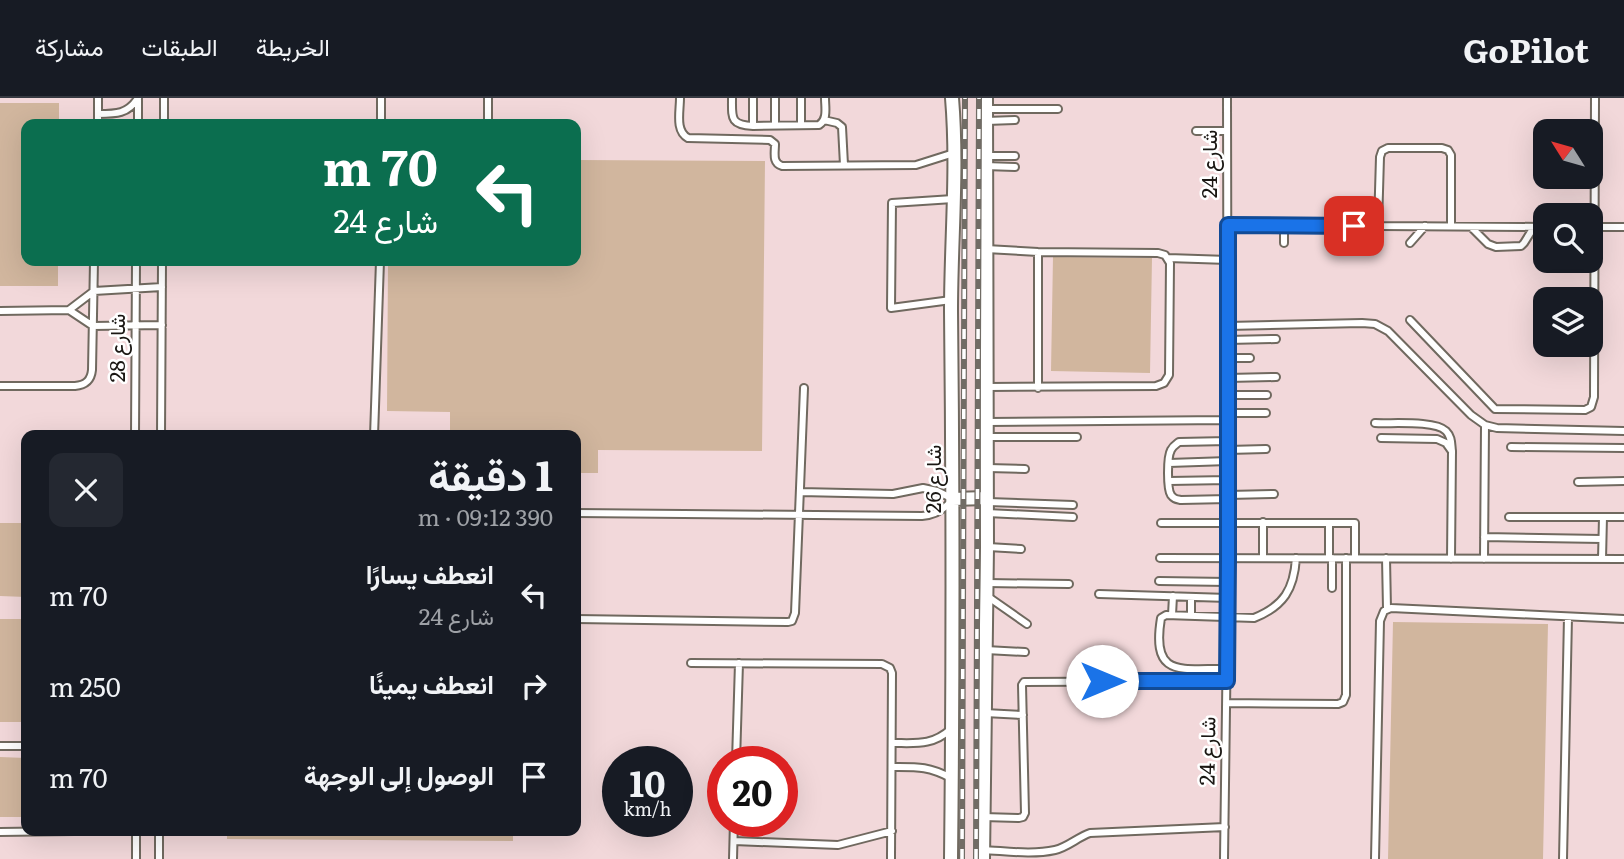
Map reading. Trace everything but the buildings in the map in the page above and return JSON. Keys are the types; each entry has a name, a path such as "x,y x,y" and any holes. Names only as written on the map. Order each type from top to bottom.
{"street":[{"name":"شارع 26","path":"951,859 952,98"},
{"path":"983,854 987,547 985,109"},
{"path":"953,499 986,504"}],"lane":[{"path":"98,98 98,119"},
{"path":"98,114 125,112 138,98"},
{"path":"138,98 138,119"},
{"path":"164,98 164,119"},
{"path":"381,98 381,119"},
{"path":"488,98 488,119"},
{"path":"680,98 680,129 684,136 767,139 775,144 775,161 780,165 916,165 954,153"},
{"path":"732,98 732,116 734,121 742,125 818,125 824,120 825,98"},
{"path":"753,98 753,125"},
{"path":"775,98 775,125"},
{"path":"801,98 801,125"},
{"name":"شارع 24","path":"1224,859 1228,618 1227,98"},
{"path":"1593,203 1595,98"},
{"path":"985,109 1058,109"},
{"path":"985,109 1015,120"},
{"path":"824,120 842,127 844,165"},
{"path":"1196,131 1227,131"},
{"path":"1377,226 1380,157 1382,151 1388,148 1448,150 1451,155 1451,226"},
{"path":"985,161 1015,156"},
{"path":"985,161 1015,167"},
{"path":"951,300 891,308 892,203 953,199"},
{"path":"1228,225 1533,227"},
{"path":"1284,225 1284,243"},
{"path":"1409,243 1425,226"},
{"path":"1470,226 1488,244 1496,247 1521,246 1533,229"},
{"path":"1603,227 1624,227"},
{"path":"985,249 1158,253 1168,258 1228,260"},
{"path":"1038,252 1038,388"},
{"path":"987,387 1156,386 1164,383 1169,375 1168,258"},
{"path":"0,386 75,386 88,382 92,370 94,266"},
{"name":"شارع 28","path":"135,430 136,266"},
{"name":"شارع 28","path":"161,430 162,266"},
{"path":"374,430 380,266"},
{"path":"1410,320 1494,409 1589,409 1594,397 1593,273"},
{"path":"69,310 94,291 162,288"},
{"path":"0,311 69,310 93,326 162,325"},
{"path":"1228,326 1376,324 1388,331 1471,415 1485,425 1497,428 1624,431"},
{"path":"1228,340 1276,339"},
{"path":"1228,359 1250,358"},
{"path":"1228,378 1276,377"},
{"path":"581,619 788,622 795,618 804,388"},
{"path":"1228,395 1267,395"},
{"path":"986,422 1228,416 1266,412"},
{"path":"1375,423 1438,426 1449,436 1452,452 1451,559"},
{"path":"1484,559 1485,425"},
{"path":"986,437 1077,438"},
{"path":"1381,438 1437,439 1446,443 1452,452"},
{"path":"1228,441 1179,442 1170,452 1169,492 1176,499 1274,494"},
{"path":"1511,447 1624,448"},
{"path":"1228,450 1266,449"},
{"path":"1168,463 1228,461"},
{"path":"986,468 1025,469"},
{"path":"1169,481 1228,480"},
{"path":"1578,482 1624,481"},
{"path":"581,513 929,516 948,506 953,499 923,488 893,494 800,492"},
{"path":"986,504 1073,505"},
{"path":"986,504 1073,517"},
{"path":"1508,517 1624,517"},
{"path":"1602,559 1603,517"},
{"path":"1263,522 1263,558"},
{"path":"1161,523 1355,523 1355,558"},
{"path":"1329,523 1332,588"},
{"path":"1484,537 1602,539"},
{"path":"987,547 1021,549"},
{"path":"1160,558 1624,559"},
{"path":"1227,669 1181,668 1165,661 1159,650 1161,620 1164,615 1254,618 1276,605 1288,592 1295,576 1296,558"},
{"path":"1226,702 1343,702 1346,695 1346,558"},
{"path":"1386,558 1387,609"},
{"path":"1160,581 1228,582"},
{"path":"986,589 1069,584"},
{"path":"986,589 1027,624"},
{"path":"1099,594 1228,598"},
{"path":"1172,615 1173,596"},
{"path":"1191,597 1191,616"},
{"path":"1375,859 1380,621 1387,609 1624,619"},
{"path":"1563,859 1568,617"},
{"path":"986,650 1025,652"},
{"path":"691,663 887,665 892,673 891,859"},
{"path":"736,746 739,663"},
{"path":"983,817 1019,818 1025,813 1022,685 1027,681 1227,681"},
{"path":"985,713 1023,715"},
{"path":"892,743 930,742 953,728"},
{"path":"0,746 21,746"},
{"path":"892,767 926,768 952,779"},
{"path":"983,854 1040,852 1065,846 1090,833 1225,827"},
{"path":"734,841 838,845 892,831"},
{"path":"0,832 21,832"},
{"path":"136,836 136,859"},
{"path":"159,836 159,859"},
{"path":"733,859 734,837"}],"shaded area":[{"path":"0,98 1624,98 1624,859 0,859"}],"railway":[{"path":"962,859 965,98"},
{"path":"976,859 979,98"}],"route":[{"path":"1102,681 1227,681 1228,225 1354,226"}]}
